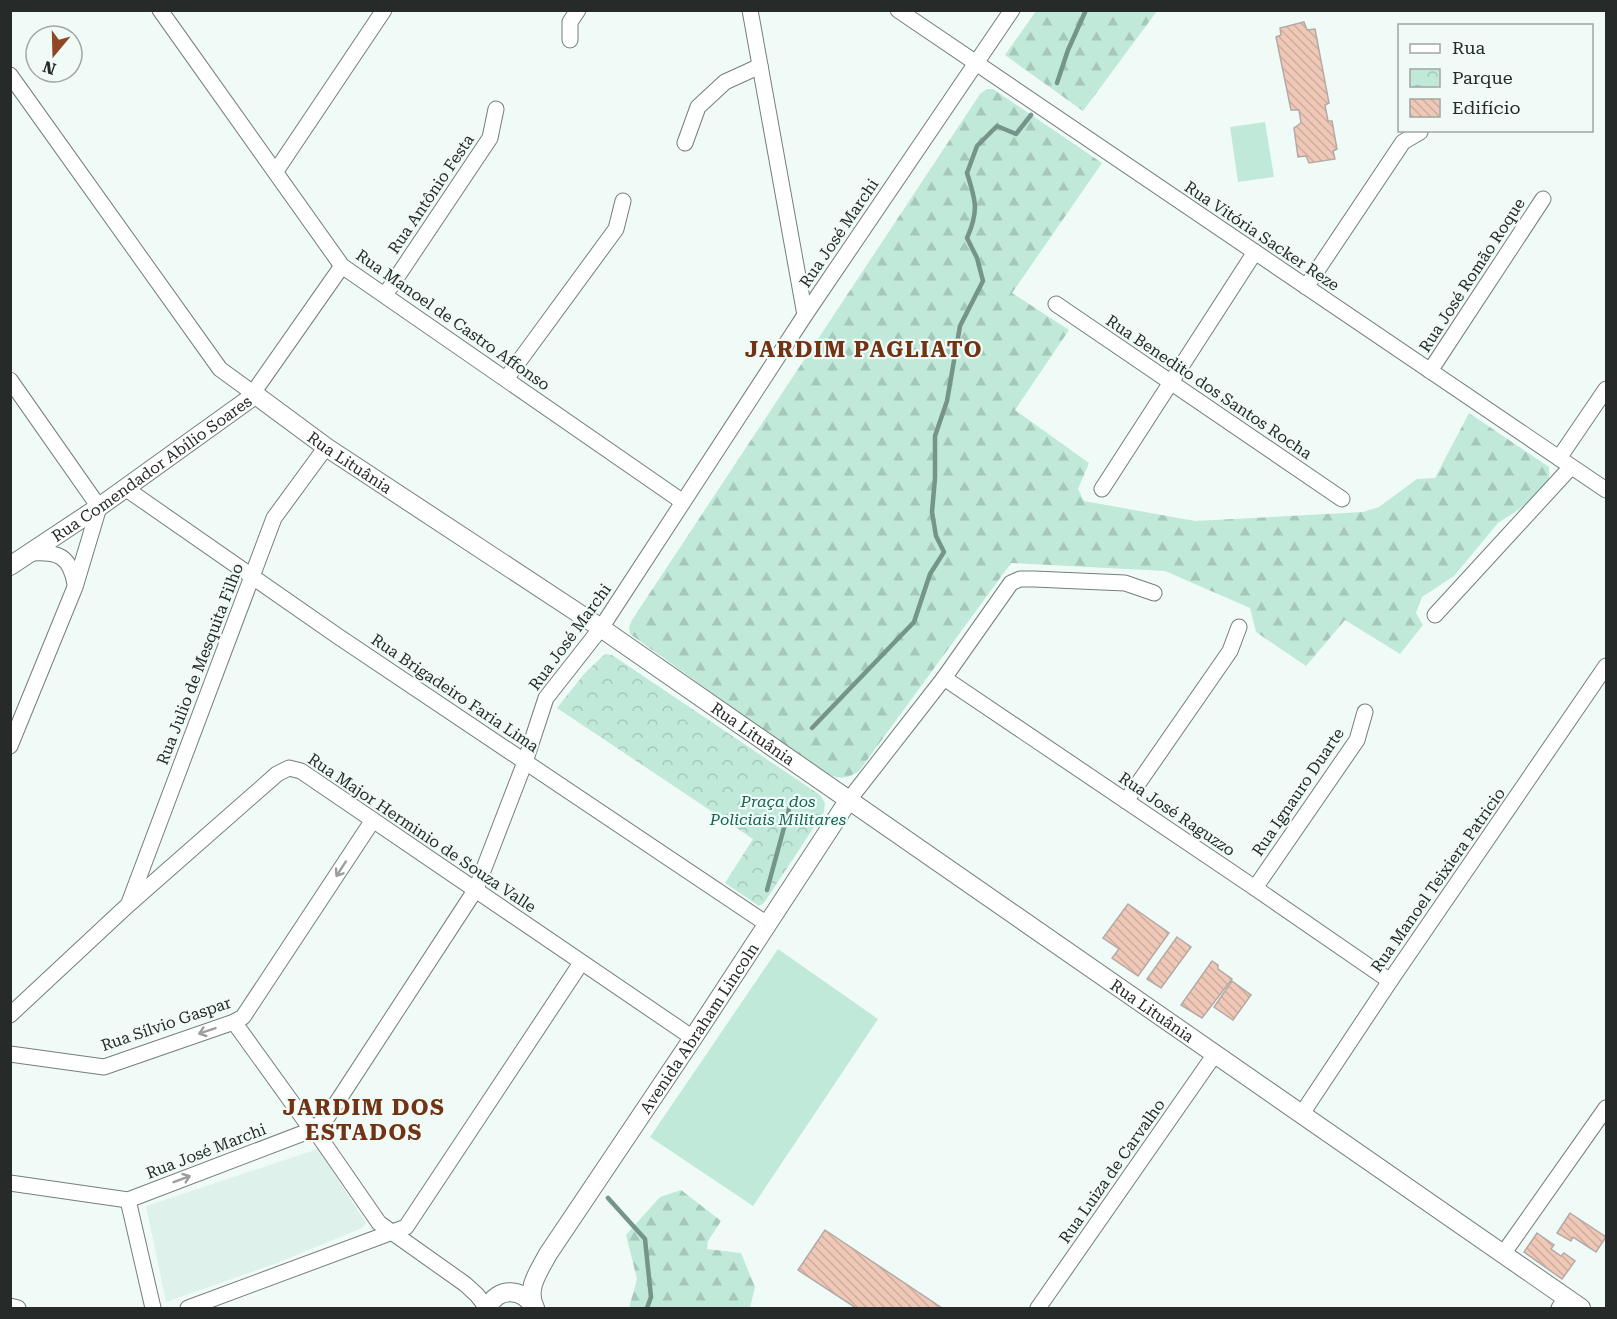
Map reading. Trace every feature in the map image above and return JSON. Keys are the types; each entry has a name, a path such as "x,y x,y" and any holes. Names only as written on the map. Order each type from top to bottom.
{"street":[{"name":"Rua Manoel de Castro Affonso","path":"160,10 342,266 683,502"},
{"path":"276,171 384,10"},
{"path":"570,40 570,22 578,10"},
{"path":"750,10 805,315"},
{"name":"Rua Vitória Sacker Reze","path":"898,10 1606,490"},
{"name":"Rua José Marchi","path":"10,1183 128,1200 314,1129 328,1116 476,889 525,762 546,698 601,628 805,315 1012,10"},
{"path":"685,143 698,106 725,82 760,66"},
{"name":"Rua Lituânia","path":"10,75 220,369 326,447 601,628 1215,1054 1503,1254 1569,1305"},
{"name":"Rua Antônio Festa","path":"385,295 490,138 495,109"},
{"path":"1306,287 1403,142 1420,132"},
{"name":"Rua José Romão Roque","path":"1430,371 1544,199"},
{"path":"506,379 616,229 623,201"},
{"path":"1102,489 1255,252"},
{"name":"Rua Comendador Abílio Soares","path":"10,566 99,507 248,400 342,266"},
{"name":"Rua Benedito dos Santos Rocha","path":"1056,304 1342,499"},
{"path":"10,380 99,507 75,586 10,746"},
{"path":"1435,615 1565,462 1606,389"},
{"name":"Rua Julio de Mesquita Filho","path":"128,905 274,518 326,447"},
{"name":"Rua Brigadeiro Faria Lima","path":"125,488 252,577 767,924"},
{"path":"31,553 50,552 64,559 72,569 75,586"},
{"path":"848,801 944,678 1011,583 1020,579 1125,583 1154,593"},
{"path":"1126,801 1230,651 1239,627"},
{"name":"Rua Manoel Teixiera Patricio","path":"1301,1115 1606,666"},
{"name":"Rua José Raguzzo","path":"944,678 1390,981"},
{"name":"Rua Ignauro Duarte","path":"1255,888 1357,740 1365,712"},
{"name":"Rua Major Herminio de Souza Valle","path":"10,1015 128,905 277,774 289,768 301,771 693,1038"},
{"name":"Avenida Abraham Lincoln","path":"533,1305 534,1280 548,1254 848,801"},
{"name":"Rua Sílvio Gaspar","path":"10,1054 104,1067 243,1017 373,820"},
{"path":"148,852 150,860 158,865 166,868 173,866"},
{"path":"188,1308 406,1227 581,963"},
{"path":"234,1022 306,1122 314,1129 379,1223 465,1284 488,1308"},
{"name":"Rua Luiza de Carvalho","path":"1038,1308 1215,1054"},
{"path":"1503,1254 1606,1108"},
{"path":"128,1200 153,1308"},
{"name":"Avenida Abraham Lincoln","path":"488,1308 492,1301 520,1285 548,1254"},
{"path":"465,1284 485,1293 518,1292 533,1305"},
{"path":"10,1306 18,1308"}],"shaded area":[{"path":"318,1149 366,1223 362,1228 277,1263 166,1302 146,1206"}],"green space":[{"path":"1036,11 1157,11 1083,111 1005,55"},
{"path":"987,89 993,89 1102,163 1012,293 1069,330 1015,410 1089,463 1078,489 1084,501 1195,521 1363,512 1379,507 1417,479 1435,478 1469,413 1549,467 1549,483 1532,501 1498,523 1454,576 1422,597 1416,613 1423,625 1400,654 1345,620 1306,666 1256,632 1250,608 1165,571 1011,563 859,771 844,778 835,777 820,770 630,634 629,627 980,94"},
{"path":"1265,122 1274,177 1238,182 1230,127"},
{"name":"Praça dos Policiais Militares","path":"605,654 612,655 820,795 825,803 824,812 764,903 759,906 725,883 753,839 557,708 584,674"},
{"path":"778,949 878,1019 753,1206 650,1137"},
{"path":"681,1190 721,1221 708,1241 707,1249 741,1253 755,1287 750,1308 629,1308 637,1279 626,1235 660,1197"}],"building":[{"path":"1304,22 1307,30 1315,29 1329,103 1325,105 1328,121 1332,121 1337,149 1333,151 1335,159 1309,163 1306,156 1298,157 1294,128 1301,123 1299,110 1291,110 1276,37 1281,35 1280,28"},
{"path":"1128,904 1169,933 1138,976 1112,958 1119,949 1103,938"},
{"path":"1177,937 1191,947 1161,988 1147,979"},
{"path":"1212,961 1218,965 1218,969 1232,979 1202,1018 1181,1005"},
{"path":"1232,981 1251,995 1233,1020 1214,1007"},
{"path":"1570,1213 1606,1237 1596,1252 1573,1237 1571,1241 1557,1233"},
{"path":"825,1230 942,1308 856,1308 798,1270"},
{"path":"1537,1233 1554,1245 1551,1249 1561,1256 1564,1253 1575,1261 1562,1279 1524,1252"}],"waterway":[{"path":"1057,83 1068,50 1086,10"},
{"path":"812,728 914,622 930,574 944,552 936,536 932,512 935,436 947,401 960,326 983,281 977,258 967,238 975,213 967,173 977,146 997,126 1016,134 1031,115"},
{"path":"767,890 791,802"},
{"path":"608,1198 645,1239 651,1297 647,1308"}],"district":[{"name":"JARDIM PAGLIATO","path":"864,349"},
{"name":"JARDIM DOS ESTADOS","path":"364,1120"}]}
